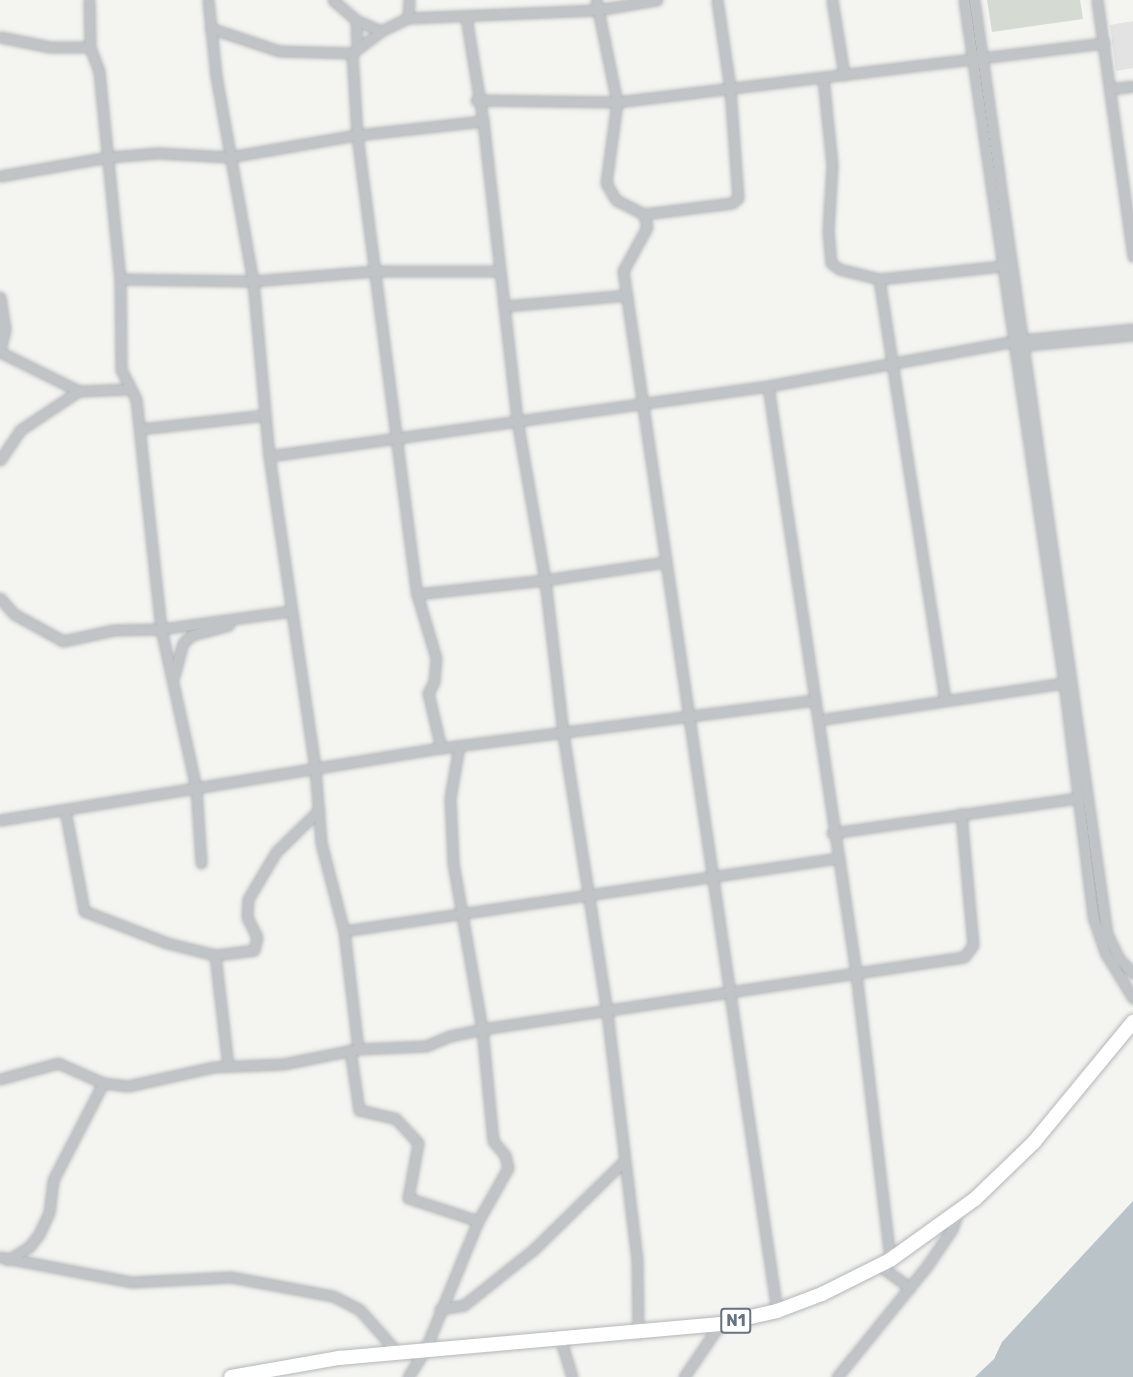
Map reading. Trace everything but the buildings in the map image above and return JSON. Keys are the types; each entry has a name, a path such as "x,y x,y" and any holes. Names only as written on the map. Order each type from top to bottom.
{"highway":[{"name":"N1","path":"231,1377 302,1362 397,1352 638,1334 720,1324 777,1311 885,1263 957,1215 1034,1142 1133,1022"}],"street":[{"path":"89,0 90,47 99,71 120,279 121,370 136,399 161,629 196,788 201,863"},
{"path":"208,0 229,157 253,281 265,416 290,611 315,768 321,843 344,931 359,1110 395,1118 418,1143 408,1198 478,1221"},
{"path":"333,0 356,20 381,31"},
{"path":"408,18 409,0"},
{"path":"210,28 279,51 355,50 381,31 408,18 466,17 657,0"},
{"path":"597,5 617,102 606,183 616,200 644,214 732,203 738,198 730,88 717,0"},
{"path":"832,0 844,75"},
{"path":"964,0 977,56 1014,344 1064,683 1096,930 1133,998"},
{"path":"974,0 977,56 1002,266 1107,934 1119,959 1133,973"},
{"path":"1097,0 1130,217 1133,256"},
{"path":"466,17 476,100 483,121 498,271 518,420 545,580 563,734 607,1011 637,1259 638,1334"},
{"path":"356,20 357,135 417,594 436,658 434,681 429,693 441,748"},
{"path":"0,37 50,47 90,47"},
{"path":"476,100 617,102 823,78 977,56 1104,43"},
{"path":"823,78 832,165 828,230 831,263 838,269 879,279 1002,266"},
{"path":"1110,89 1133,86"},
{"path":"0,176 109,157 158,153 229,157 357,135 483,121"},
{"path":"644,214 647,227 623,271 777,1311"},
{"path":"120,279 253,281 375,271 498,271"},
{"path":"879,279 945,700"},
{"path":"504,306 627,295"},
{"path":"0,297 5,330 0,351 79,391 131,389"},
{"path":"270,456 768,386 1014,344 1133,329"},
{"path":"1014,344 1133,335"},
{"path":"768,386 819,720 832,833 856,974 885,1263 910,1288"},
{"path":"0,460 20,430 79,391"},
{"path":"140,429 265,416"},
{"path":"417,594 545,580 666,562"},
{"path":"0,597 14,614 63,641 114,630 161,629 290,611"},
{"path":"175,693 177,655 183,643 192,635 254,616"},
{"path":"819,720 1064,683"},
{"path":"0,820 441,748 563,734 688,714 815,700"},
{"path":"408,1377 425,1350 478,1221 507,1168 505,1155 493,1141 482,1029 450,819 459,746"},
{"path":"832,833 1079,798"},
{"path":"65,810 84,911 167,943 215,955 254,950 257,936 247,917 248,899 276,852 319,810"},
{"path":"0,1078 58,1063 103,1083 128,1086 228,1065 283,1064 354,1050 426,1046 450,1036 482,1029 964,957 973,945 960,814"},
{"path":"344,931 837,858"},
{"path":"215,955 228,1065"},
{"path":"3,1260 29,1247 39,1234 49,1213 53,1180 103,1083"},
{"path":"440,1309 464,1305 533,1250 624,1161"},
{"path":"837,1377 943,1244 957,1215"},
{"path":"3,1260 130,1282 231,1277 333,1296 365,1314 397,1352"},
{"path":"684,1377 720,1324"},
{"path":"561,1341 572,1377"}],"shaded area":[{"path":"987,0 1080,0 1083,19 992,32"},
{"path":"1133,21 1133,68 1116,71 1110,25"},
{"path":"1133,1201 1133,1377 975,1377 994,1359 1002,1342"}]}
